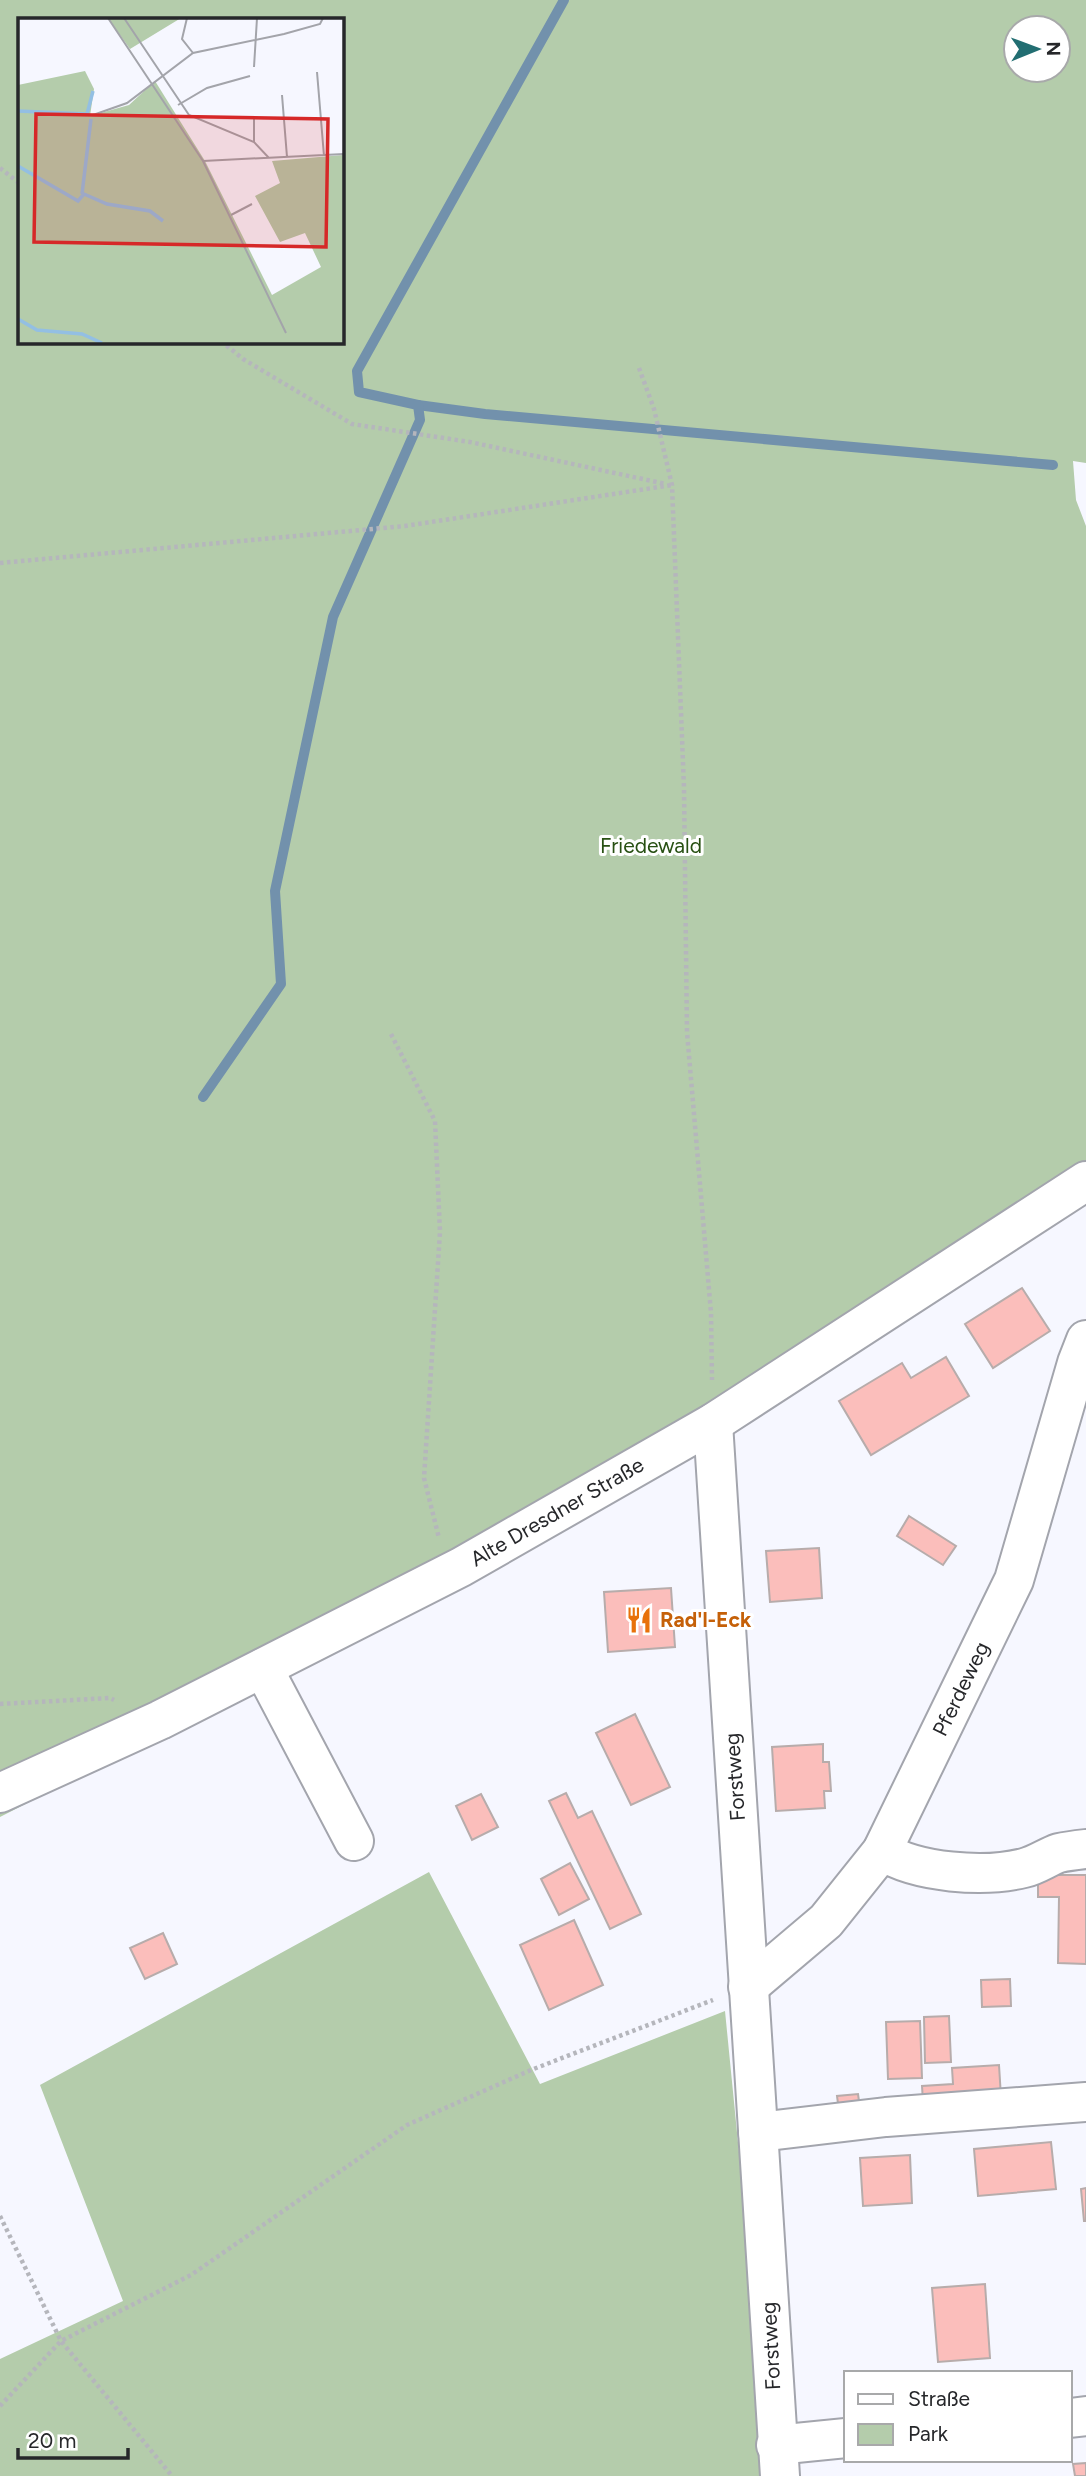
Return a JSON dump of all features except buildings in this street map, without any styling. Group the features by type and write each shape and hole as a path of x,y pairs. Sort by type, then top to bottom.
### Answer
{"street":[{"name":"Alte Dresdner Straße","path":"0,1793 160,1720 461,1566 713,1423 1086,1181"},
{"name":"Pferdeweg","path":"748,1987 826,1921 881,1852 1014,1580 1086,1340"},
{"name":"Forstweg","path":"713,1423 778,2460"},
{"path":"263,1668 354,1841"},
{"path":"881,1852 918,1866 989,1872 1027,1867 1057,1854 1086,1849"},
{"path":"758,2132 886,2117 1086,2102"},
{"path":"778,2460 844,2439"}],"path":[{"path":"0,168 18,182"},
{"path":"223,343 243,359 352,424 470,442 672,485"},
{"path":"639,368 654,409 672,485 684,788 687,1032 711,1313 713,1423"},
{"path":"0,563 405,527 672,485"},
{"path":"391,1034 435,1121 440,1233 424,1478 436,1535 461,1566"},
{"path":"0,1704 110,1698 160,1720"},
{"path":"0,2406 61,2342 191,2275 407,2125 531,2070 748,1987"},
{"path":"0,2216 61,2342 172,2476"}],"green space":[{"name":"Friedewald","path":"0,0 1086,0 1086,463 1073,461 1076,500 1086,526 1086,1199 167,1732 0,1817"},
{"path":"429,1872 540,2084 725,2011 771,2476 0,2476 0,2359 123,2301 40,2085"}],"waterway":[{"path":"203,1097 281,984 275,891 333,617 420,420 418,405 359,392 357,371 564,0"},
{"path":"418,405 485,414 1053,465"}],"place":[{"name":"Rad'l-Eck","path":"639,1620"}]}
